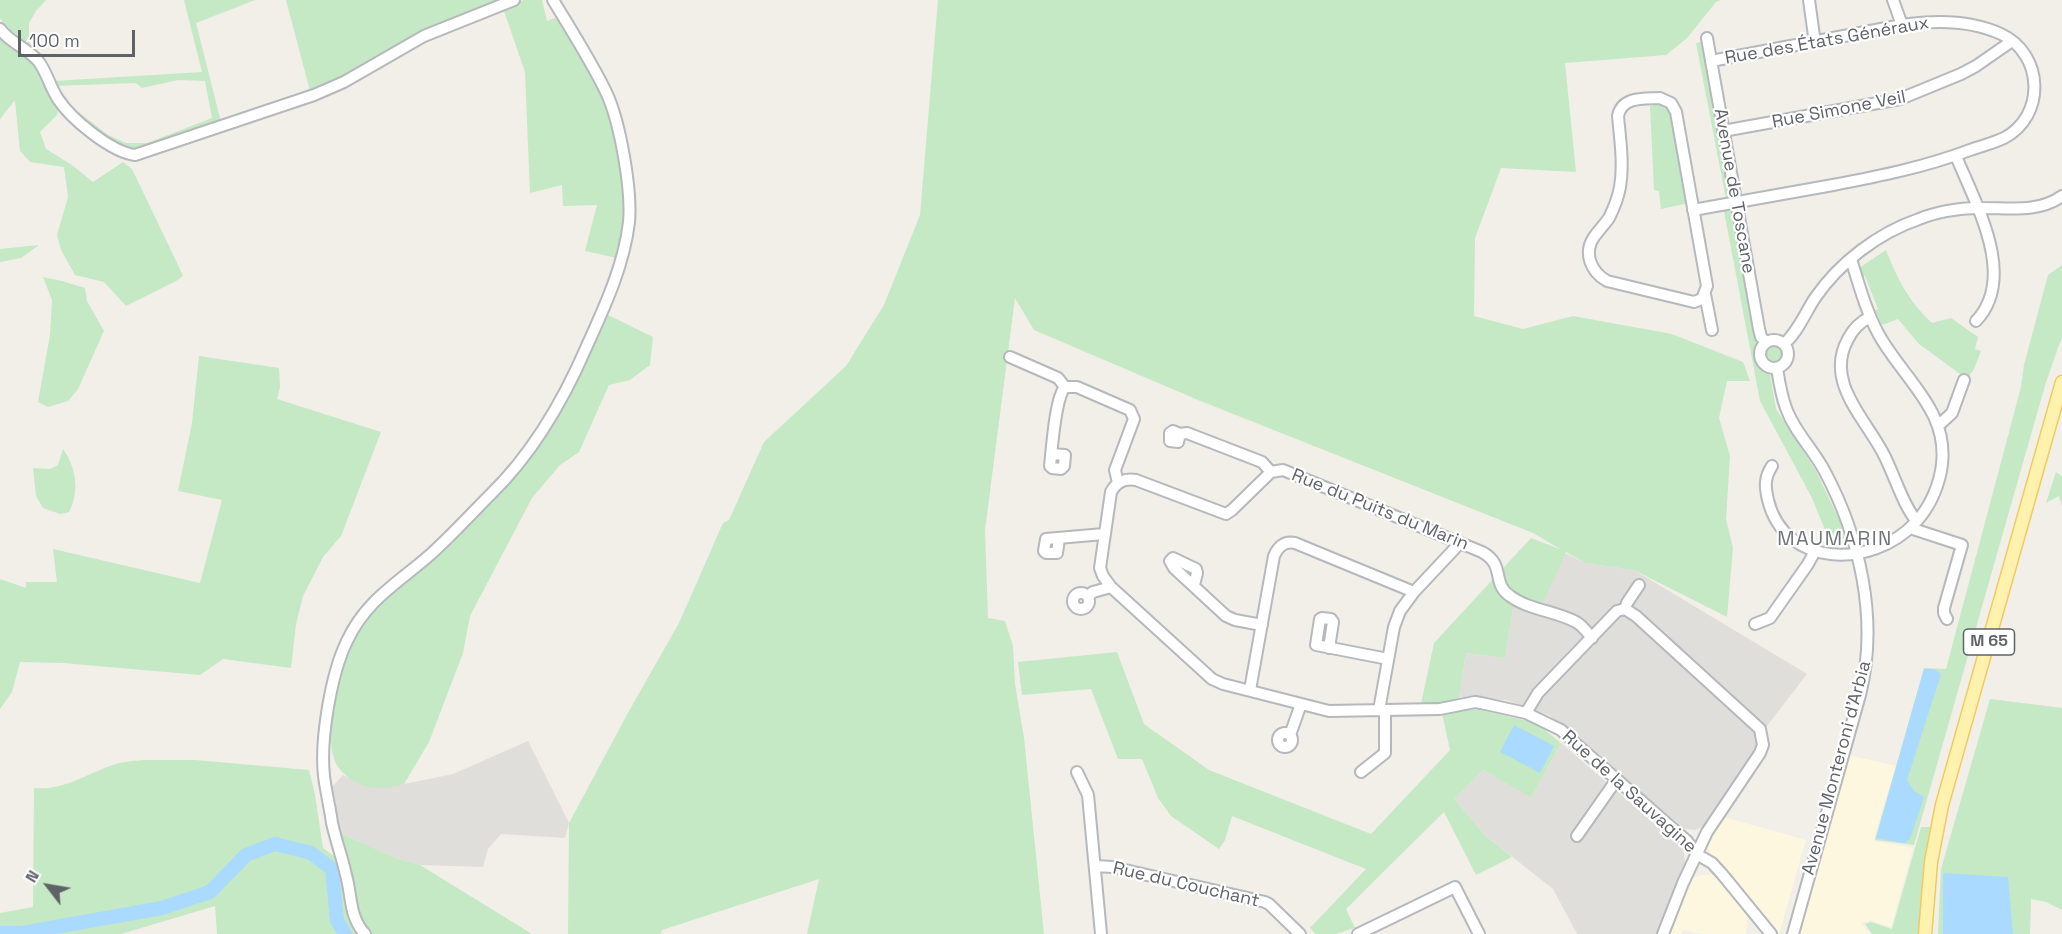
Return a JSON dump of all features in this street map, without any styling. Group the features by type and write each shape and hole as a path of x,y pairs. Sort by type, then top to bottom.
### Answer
{"main road":[{"name":"M 65","path":"1927,934 1931,862 1942,805 2062,382"}],"street":[{"path":"0,29 40,63 57,98 69,113 108,144 125,154 135,155 314,95 344,82 424,36 514,0"},
{"path":"365,934 352,912 347,878 334,830 324,768 326,725 332,687 346,642 363,612 381,593 432,554 497,489 531,447 564,396 606,303 617,273 628,226 629,184 615,118 607,94 553,0"},
{"path":"1809,0 1815,43"},
{"path":"1893,0 1902,25"},
{"name":"Rue des États Généraux","path":"1711,61 1902,25 1929,22 1955,23 1992,31 2012,41"},
{"name":"Avenue de Toscane","path":"1707,38 1759,329 1761,337 1766,342"},
{"path":"1693,210 1901,172 1956,156 2009,135 2030,111 2035,90 2028,59 2012,41"},
{"name":"Rue Simone Veil","path":"1723,131 1900,99 1961,74 2012,41"},
{"path":"1705,294 1699,301 1690,302 1612,282 1600,276 1591,264 1589,253 1591,244 1611,213 1621,183 1622,165 1618,116 1624,104 1633,99 1660,98 1669,101 1674,106 1707,286 1705,294 1712,330"},
{"path":"1956,156 1989,240 1993,267 1990,297 1986,310 1976,321"},
{"path":"1785,344 1824,286 1851,258 1872,243 1920,218 1977,208 2035,207 2062,196"},
{"path":"1772,466 1765,479 1773,516 1791,537 1815,551 1833,555 1857,554 1884,546 1914,525 1928,506 1939,481 1943,457 1939,425 1926,400 1892,356 1870,317 1851,258"},
{"path":"1870,317 1859,323 1846,343 1840,367 1842,384 1892,470 1914,525 1962,545 1944,608 1947,618"},
{"path":"1778,340 1785,344 1788,358 1782,366 1777,368 1767,366 1761,358 1761,351 1766,342 1778,340"},
{"path":"1010,357 1058,378 1065,387"},
{"name":"Avenue Monteroni d'Arbia","path":"1777,368 1786,409 1845,512 1864,587 1866,616 1867,670 1792,934"},
{"path":"1939,425 1952,413 1964,380"},
{"path":"1051,454 1059,396 1065,387"},
{"path":"1065,387 1077,387 1126,407 1132,414 1133,424 1115,470 1118,483 1111,492 1100,564 1100,572 1111,587 1093,592 1088,597"},
{"path":"1180,434 1187,433 1262,462 1271,472"},
{"name":"Rue du Puits du Marin","path":"1118,483 1125,480 1136,480 1226,514 1271,472 1283,470 1491,558 1497,566 1500,584 1509,595 1575,622 1592,638"},
{"path":"1059,539 1104,534"},
{"path":"1250,690 1274,556 1282,545 1289,542 1414,592"},
{"path":"1361,772 1385,753 1382,710 1388,658 1396,619 1414,592 1460,543"},
{"path":"1755,624 1770,618 1815,551"},
{"path":"1194,585 1230,618 1262,625"},
{"path":"1625,609 1639,585"},
{"name":"Rue de la Sauvagine","path":"1111,587 1208,676 1218,682 1329,711 1440,709 1475,702 1526,713 1561,730 1687,841 1698,855 1712,863 1771,934"},
{"path":"1526,713 1538,693 1617,611 1625,609 1636,616 1755,724 1762,737 1763,746 1760,753 1707,832 1683,883 1663,934"},
{"path":"1329,648 1388,658"},
{"path":"1290,735 1301,704"},
{"path":"1077,772 1088,795 1101,934"},
{"path":"1576,836 1617,779"},
{"name":"Rue du Couchant","path":"1096,866 1112,867 1264,902 1269,904 1300,934"},
{"path":"1358,934 1455,887 1479,934"}],"shaded area":[{"path":"1565,553 1585,563 1634,570 1807,674 1767,726 1755,749 1706,824 1696,830 1685,829 1549,715 1506,700 1459,697 1466,653 1505,658 1513,608"},
{"path":"528,741 569,823 565,838 501,834 488,849 483,867 420,865 396,858 340,833 331,788 343,775 377,788 404,784 453,774"},
{"path":"1561,743 1683,848 1686,867 1656,934 1577,934 1553,889 1486,836 1454,799 1483,770 1531,798"},
{"path":"1848,755 1896,766 1873,841 1913,848 1891,927 1870,920 1861,923 1870,934 1798,934"},
{"path":"1727,818 1806,840 1779,934 1713,857 1708,847 1718,824"},
{"path":"1701,875 1717,877 1747,915 1746,934 1703,934 1683,930 1681,934 1670,934 1691,879"}],"green space":[{"path":"0,0 46,0 29,23 29,42 58,110 57,115 40,132 46,149 72,165 93,182 123,162 132,169 183,276 176,281 126,306 104,282 75,275 61,250 57,235 68,197 64,167 30,162 20,151 15,100 0,119 0,25 3,23 0,18"},
{"path":"184,0 255,0 196,23 221,122 129,152 90,127 58,94 63,94 72,107 108,135 126,143 147,143 212,118 205,81 178,80 142,88 136,83 55,86 54,81 202,72"},
{"path":"286,0 505,0 350,75 310,91"},
{"path":"524,0 542,0 547,21 555,18 562,20 604,99 619,151 627,197 625,225 617,258 585,251 597,205 563,206 562,185 530,193 525,72 503,8"},
{"path":"938,0 1721,0 1716,2 1687,38 1666,55 1565,63 1576,172 1501,168 1475,238 1474,316 1523,329 1573,316 1672,334 1743,362 1750,381 1727,381 1719,418 1730,456 1726,519 1733,548 1727,617 1634,570 1585,563 1566,552 1543,602 1513,608 1505,658 1466,653 1459,697 1465,709 1480,710 1536,723 1561,743 1531,798 1483,770 1454,799 1486,836 1512,857 1476,875 1444,812 1346,909 1355,928 1335,934 1316,934 1310,928 1366,869 1232,816 1225,840 1219,849 1171,816 1158,798 1142,759 1118,759 1091,689 1022,695 1018,662 1117,652 1144,724 1209,770 1371,834 1450,750 1442,713 1421,704 1434,643 1531,538 1562,550 1533,533 1198,400 1034,330 1015,298 985,530 988,618 1005,621 1013,646 1015,684 1024,738 1044,934 807,934 819,879 662,930 661,934 568,934 569,823 679,623 723,523 729,520 764,442 846,366 884,305 920,215"},
{"path":"1701,42 1731,195 1726,199 1696,43"},
{"path":"1661,104 1672,107 1688,203 1661,209 1659,191 1654,190 1650,106"},
{"path":"1731,210 1758,362 1770,375 1776,409 1816,471 1851,545 1832,547 1812,498 1760,401 1724,211"},
{"path":"39,245 21,258 0,262 0,249"},
{"path":"1886,250 1904,289 1932,323 1951,318 1978,337 1975,349 1981,351 1967,379 1919,344 1898,319 1882,325 1865,276 1862,277 1859,268"},
{"path":"2062,265 2062,337 2046,382 1914,845 1875,840 1924,668 1946,669 2021,387 2024,365 2048,275"},
{"path":"43,277 85,288 87,301 104,331 78,389 68,401 48,407 38,402 50,335 52,300"},
{"path":"608,315 653,337 650,365 630,380 609,385 579,452 560,465 532,498 470,616 463,653 429,742 404,784 380,788 356,782 344,774 335,762 331,740 335,700 355,639 374,610 416,575 468,526 501,492 531,455 563,407"},
{"path":"1774,343 1781,346 1784,353 1781,360 1774,363 1767,360 1764,353 1767,346"},
{"path":"199,356 279,368 280,387 277,399 381,432 341,536 323,557 303,596 296,624 291,668 223,659 200,675 63,663 20,662 12,692 0,709 0,579 26,588 26,582 57,582 53,549 200,583 222,500 178,491 192,423"},
{"path":"63,449 74,472 75,496 69,512 60,514 43,508 36,496 33,468 50,469 58,465"},
{"path":"2056,472 2062,476 2062,506 2059,496 2046,503"},
{"path":"1990,699 2062,708 2062,910 2046,902 2031,899 2030,934 1938,934 1941,869"},
{"path":"143,760 195,760 309,770 323,848 334,856 345,855 340,833 396,858 420,865 532,934 217,934 215,906 121,934 0,934 0,913 33,907 34,788 64,785 114,765"},
{"path":"1921,827 1930,827 1923,872 1919,934 1872,934 1865,924 1871,922 1892,929"}],"water":[{"path":"1924,669 1934,669 1941,674 1907,780 1914,791 1924,797 1910,839 1904,843 1876,838"},
{"path":"1514,725 1554,746 1540,773 1500,752"},
{"path":"1943,873 2008,877 2013,934 1943,934"}],"waterway":[{"path":"0,933 22,933 162,908 210,892 246,855 275,844 311,853 332,869 337,920 345,934"}],"district":[{"name":"MAUMARIN","path":"1835,540"}]}
